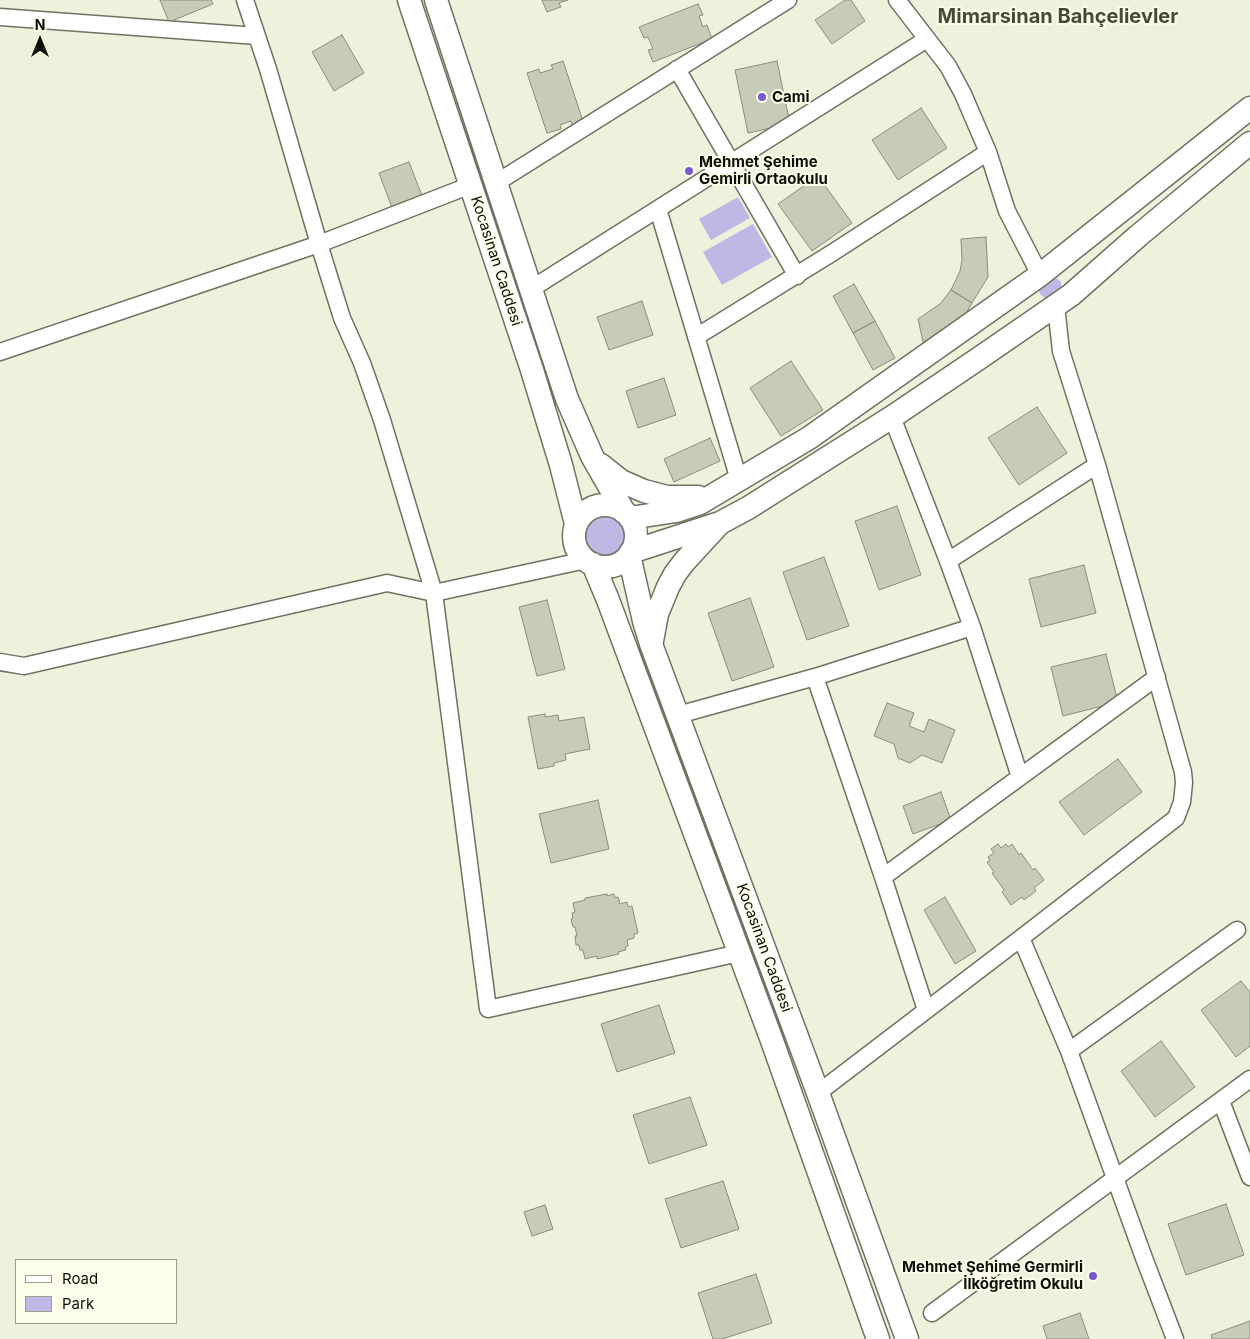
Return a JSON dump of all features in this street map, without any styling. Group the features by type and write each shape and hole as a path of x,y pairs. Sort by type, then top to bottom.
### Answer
{"main road":[{"name":"Kocasinan Caddesi","path":"409,0 544,407 576,524"},
{"name":"Kocasinan Caddesi","path":"436,0 567,398 592,456 627,515"},
{"path":"627,515 676,511 700,503 809,438 1040,275 1250,108"},
{"path":"630,554 720,523 748,508 892,417 1063,300 1250,143"},
{"path":"1040,275 1034,285 1036,296 1044,304 1050,306 1063,300"},
{"path":"592,456 616,477 632,487 644,491 667,497 683,498 716,494"},
{"path":"601,506 617,508 627,515 634,525 636,532 630,554 623,561 616,565 600,567 580,555 574,540 576,524 580,517 593,508 601,506"},
{"path":"651,644 657,614 668,587 684,562 720,523"},
{"name":"Kocasinan Caddesi","path":"630,554 644,621 651,644 907,1339"},
{"name":"Kocasinan Caddesi","path":"589,562 611,610 771,1038 878,1339"}],"street":[{"path":"244,0 284,119 342,318 362,363 382,420 434,593 488,1009 739,953"},
{"path":"496,183 788,0"},
{"path":"897,0 948,66 966,101 988,152 1007,211 1040,275"},
{"path":"0,17 257,36"},
{"path":"531,289 927,39"},
{"path":"677,69 797,276"},
{"path":"696,337 797,276 988,152"},
{"path":"0,352 319,244 471,185"},
{"path":"658,209 739,480"},
{"path":"818,1094 1176,818 1180,810 1184,794 1183,772 1097,465 1061,352 1063,300"},
{"path":"892,417 972,627 1020,777"},
{"path":"948,561 1097,465"},
{"path":"0,662 24,666 388,583 434,593 589,562"},
{"path":"678,715 814,677 972,627"},
{"path":"814,677 883,877 926,1010"},
{"path":"883,877 1157,677"},
{"path":"1068,1051 1237,930"},
{"path":"1021,938 1068,1051 1175,1339"},
{"path":"932,1313 1250,1079"},
{"path":"1220,1101 1250,1177"}],"green space":[{"path":"738,197 750,218 711,240 699,219"},
{"path":"753,224 772,257 722,285 703,252"},
{"path":"1055,277 1061,282 1062,290 1046,299 1040,294 1038,286"},
{"path":"605,513 618,517 624,523 628,536 624,549 618,555 605,559 592,555 586,549 582,536 586,523 592,517"}],"building":[{"path":"160,0 211,0 213,4 169,22"},
{"path":"542,0 568,0 559,3 561,7 547,12"},
{"path":"845,0 851,0 865,21 832,44 815,20"},
{"path":"698,4 703,15 699,16 703,27 707,25 712,39 653,62 648,50 653,49 648,37 644,38 639,27"},
{"path":"342,35 364,73 334,91 312,52"},
{"path":"563,61 583,121 572,125 571,121 560,125 561,129 547,133 527,73 539,69 540,73 553,69 551,65"},
{"name":"Cami","path":"777,61 790,124 748,133 735,70"},
{"path":"921,108 947,148 898,180 872,140"},
{"path":"409,162 424,201 394,213 379,173"},
{"path":"818,176 852,223 812,251 778,204"},
{"path":"986,237 988,277 972,303 951,290 960,271 962,260 961,239"},
{"path":"854,284 875,321 853,333 833,296"},
{"path":"951,290 972,303 955,332 924,346 918,319 940,304"},
{"path":"642,301 653,335 609,350 597,317"},
{"path":"875,321 895,358 873,370 853,333"},
{"path":"791,361 823,410 781,436 750,388"},
{"path":"664,378 676,415 638,428 626,391"},
{"path":"1037,407 1067,453 1019,485 988,438"},
{"path":"710,438 720,461 674,482 664,459"},
{"path":"897,506 921,575 879,590 855,521"},
{"path":"824,557 849,626 807,640 783,572"},
{"path":"1084,565 1096,613 1041,627 1029,579"},
{"path":"750,598 774,667 732,681 708,613"},
{"path":"547,600 565,669 537,676 519,607"},
{"path":"1106,654 1118,702 1063,716 1051,667"},
{"path":"887,703 914,713 909,726 924,732 929,719 955,730 942,763 922,755 910,763 898,758 894,744 874,736"},
{"path":"545,714 545,717 558,715 559,721 584,717 590,749 565,754 566,760 554,763 554,766 538,769 528,717"},
{"path":"1118,759 1142,792 1084,835 1059,802"},
{"path":"941,792 951,820 913,834 903,806"},
{"path":"598,800 609,849 551,863 539,814"},
{"path":"998,844 1001,848 1006,844 1008,847 1012,844 1019,855 1021,853 1033,870 1035,868 1044,880 1034,888 1036,891 1024,900 1022,897 1011,905 1002,892 1004,890 987,862 990,860 988,857 994,853 991,849"},
{"path":"607,894 607,896 614,894 615,898 618,897 620,904 627,902 628,907 632,906 638,933 634,934 634,938 627,940 628,946 625,947 626,950 618,952 619,954 597,959 597,956 585,959 583,950 580,950 579,945 576,945 575,936 577,936 571,919 573,918 572,913 575,912 573,903 585,900 585,898"},
{"path":"945,897 976,951 955,964 924,910"},
{"path":"1241,981 1250,992 1250,1046 1236,1057 1201,1010"},
{"path":"659,1005 675,1053 617,1072 601,1024"},
{"path":"1161,1041 1195,1087 1155,1117 1121,1071"},
{"path":"690,1097 707,1145 649,1164 633,1115"},
{"path":"723,1181 739,1229 681,1248 665,1199"},
{"path":"1226,1204 1244,1255 1186,1275 1168,1224"},
{"path":"545,1205 553,1229 532,1236 524,1212"},
{"path":"756,1274 772,1323 722,1339 713,1339 698,1293"},
{"path":"1080,1313 1089,1339 1047,1339 1043,1326"},
{"path":"1250,1321 1250,1339 1212,1339 1211,1335"}],"place":[{"name":"Cami","path":"762,97"},
{"name":"Mehmet Şehime Gemirli Ortaokulu","path":"689,171"},
{"name":"Mehmet Şehime Germirli İlköğretim Okulu","path":"1093,1276"}],"district":[{"name":"Mimarsinan Bahçelievler","path":"1058,17"}]}
